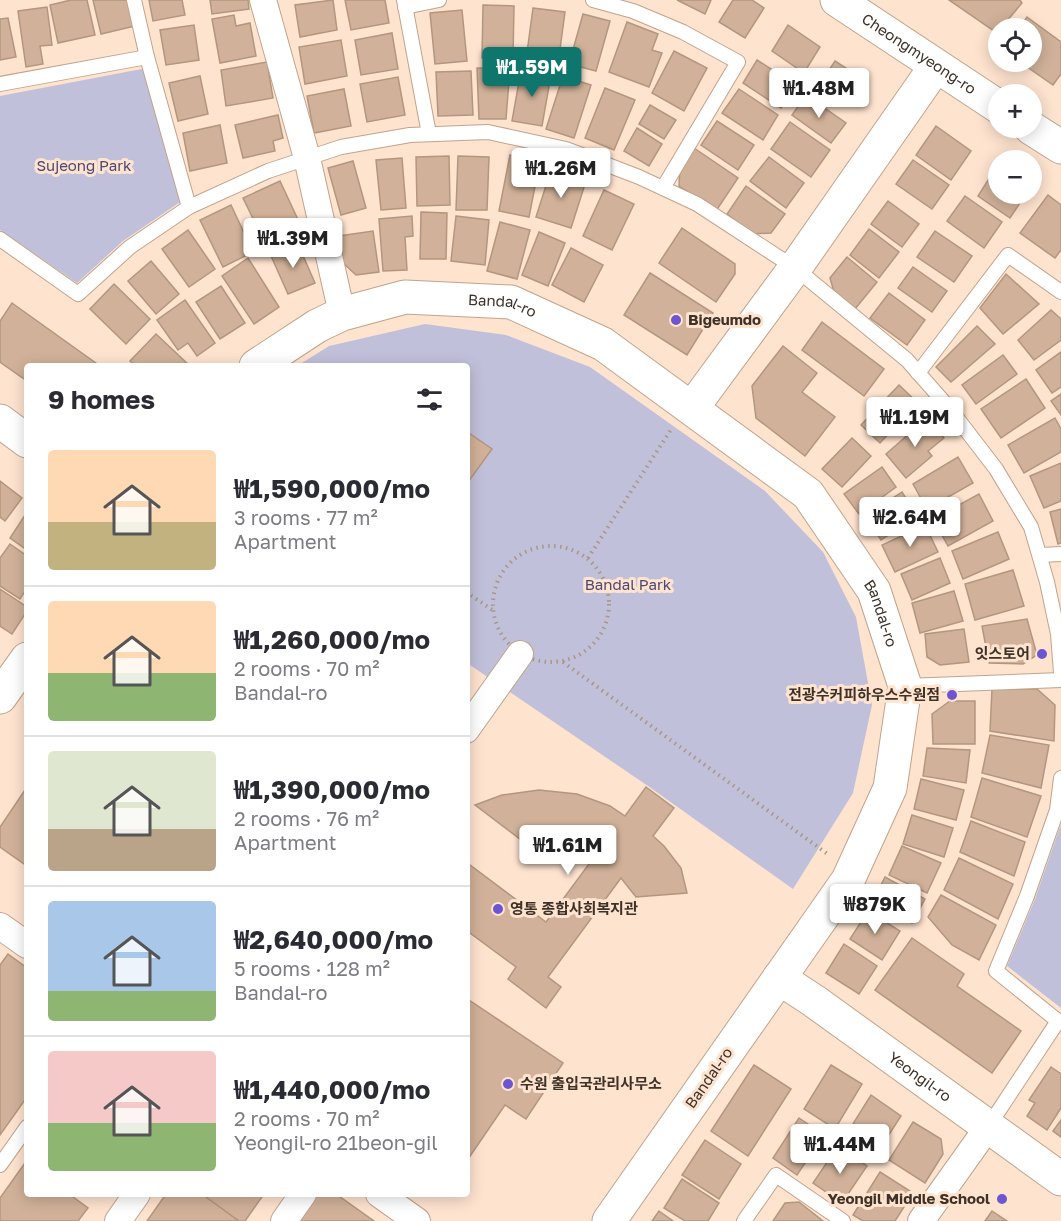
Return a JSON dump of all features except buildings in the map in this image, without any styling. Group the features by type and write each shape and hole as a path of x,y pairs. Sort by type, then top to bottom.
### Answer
{"street":[{"path":"262,0 307,158 342,314"},
{"name":"Cheongmyeong-ro","path":"837,0 988,100"},
{"path":"684,415 795,268 936,66"},
{"path":"1042,135 1061,147"},
{"name":"Bandal-ro","path":"261,363 317,326 342,314 405,297 511,302 603,344 684,415 808,494 874,591 905,686 890,788 848,880 609,1221"},
{"path":"0,421 24,439"},
{"path":"470,724 520,654"},
{"path":"0,697 24,662"},
{"path":"0,926 24,943"},
{"name":"Yeongil-ro","path":"779,978 1061,1179"},
{"path":"921,1221 988,1127"},
{"path":"118,1221 135,1197"},
{"path":"284,1221 301,1197"},
{"path":"383,1197 417,1221"}],"lane":[{"path":"134,0 147,57 189,207"},
{"path":"429,134 404,3 439,0"},
{"path":"592,0 633,11 683,33 738,62 663,188"},
{"path":"0,84 147,57"},
{"path":"3,247 78,294 130,247 189,207 268,171 307,158 341,147 410,135 488,132 566,149 663,188 697,204 795,268 898,353 950,409 996,469 1031,527 1040,555 1058,634 1061,673"},
{"path":"918,373 1008,255 1061,292"},
{"path":"1040,555 1061,554"},
{"path":"905,686 1061,681"},
{"path":"988,1127 1060,1021 996,972 1059,810 1061,778"},
{"path":"0,1166 24,1131"},
{"path":"744,1221 776,1175 843,1221"}],"path":[{"path":"588,558 684,415"},
{"path":"549,545 571,548 588,558 605,580 610,596 609,616 602,634 591,648 573,659 562,662 535,661 520,654 499,631 494,611 493,596 500,576 512,560 527,550 549,545"},
{"path":"470,595 494,611"},
{"path":"562,662 829,855"}],"green space":[{"name":"Sujeong Park","path":"152,67 183,200 123,241 77,283 0,230 0,96"},
{"name":"Bandal Park","path":"425,324 506,335 590,367 765,491 823,552 856,617 872,705 853,793 793,889 648,786 470,665 470,363 302,363 329,346"},
{"path":"1061,824 1061,1008 1007,966 1035,899"}],"place":[{"name":"Bigeumdo","path":"676,320"},
{"name":"잇스토어","path":"1042,654"},
{"name":"전광수커피하우스수원점","path":"952,695"},
{"name":"영통 종합사회복지관","path":"498,909"},
{"name":"수원 출입국관리사무소","path":"508,1084"},
{"name":"Yeongil Middle School","path":"1002,1199"}]}
